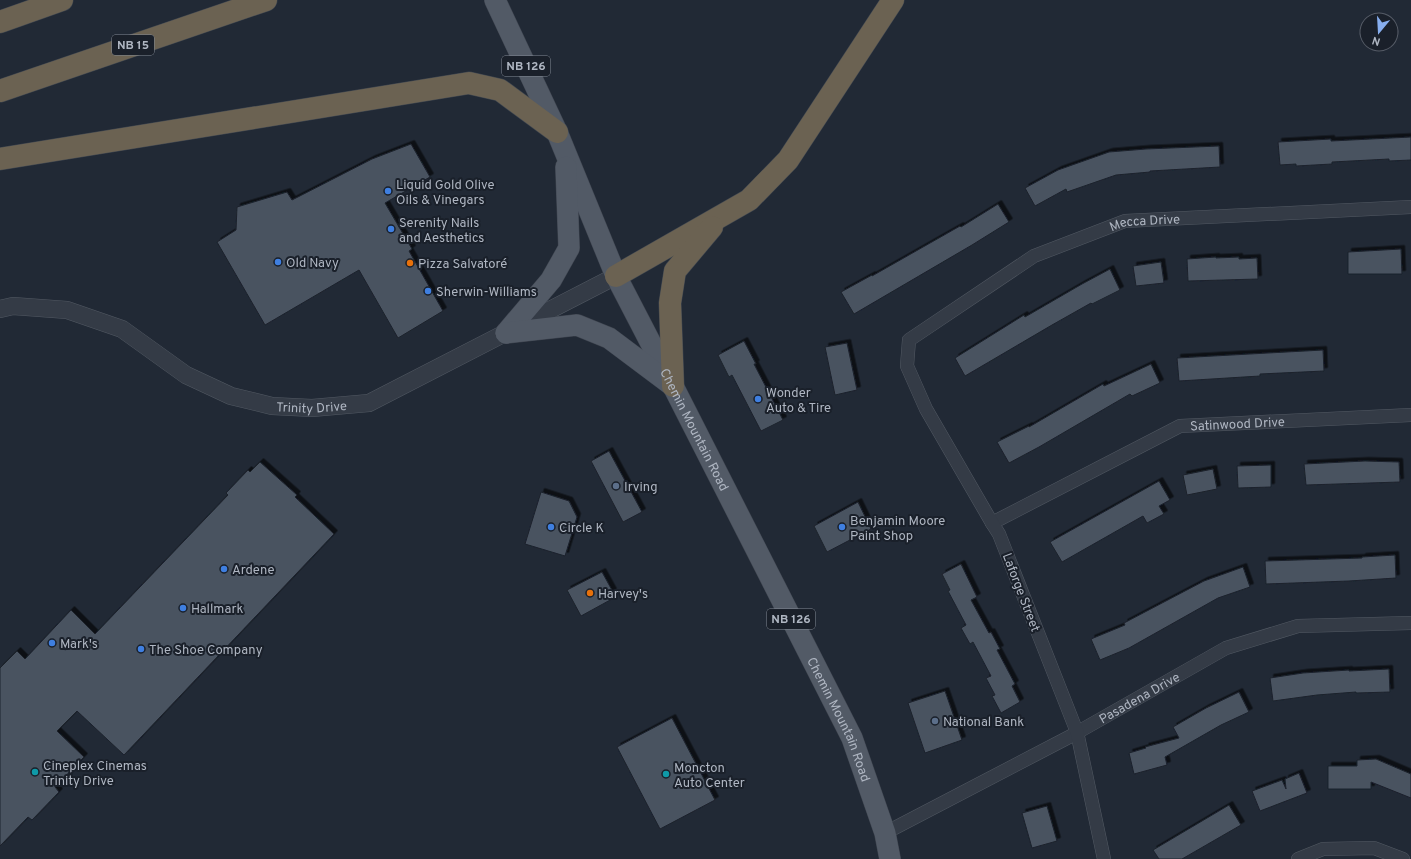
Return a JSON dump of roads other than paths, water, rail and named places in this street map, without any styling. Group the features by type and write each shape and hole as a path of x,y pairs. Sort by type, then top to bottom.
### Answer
{"highway":[{"path":"0,22 62,0"},
{"name":"NB 15","path":"0,91 266,0"},
{"path":"616,276 749,200 788,160 893,0"},
{"path":"0,159 469,83 500,90 557,132"},
{"path":"674,386 670,303 675,270 721,216"}],"main road":[{"name":"Chemin Mountain Road","path":"495,0 557,132 616,276 674,386 852,738 885,833 890,859"},
{"path":"506,333 551,280 569,248 566,154"},
{"path":"506,333 578,324 609,338 674,386"}],"street":[{"name":"Mecca Drive","path":"909,340 1034,256 1125,221 1411,207"},
{"name":"Trinity Drive","path":"0,309 13,306 67,310 122,329 186,375 231,396 272,406 312,408 369,403 616,276"},
{"name":"Laforge Street","path":"909,340 907,366 923,402 999,534 1077,732 1104,859"},
{"name":"Satinwood Drive","path":"992,523 1180,426 1411,415"},
{"name":"Pasadena Drive","path":"885,833 1077,732 1226,648 1298,626 1411,623"},
{"path":"1298,859 1323,849 1374,848 1403,859"}],"place":[{"name":"Liquid Gold Olive Oils & Vinegars","path":"388,191"},
{"name":"Serenity Nails and Aesthetics","path":"391,229"},
{"name":"Old Navy","path":"278,262"},
{"name":"Pizza Salvatoré","path":"410,263"},
{"name":"Sherwin-Williams","path":"428,291"},
{"name":"Wonder Auto & Tire","path":"758,399"},
{"name":"Irving","path":"616,486"},
{"name":"Circle K","path":"551,527"},
{"name":"Benjamin Moore Paint Shop","path":"842,527"},
{"name":"Ardene","path":"224,569"},
{"name":"Harvey's","path":"590,593"},
{"name":"Hallmark","path":"183,608"},
{"name":"Mark's","path":"52,643"},
{"name":"The Shoe Company","path":"141,649"},
{"name":"National Bank","path":"935,721"},
{"name":"Cineplex Cinemas Trinity Drive","path":"35,772"},
{"name":"Moncton Auto Center","path":"666,774"}]}
